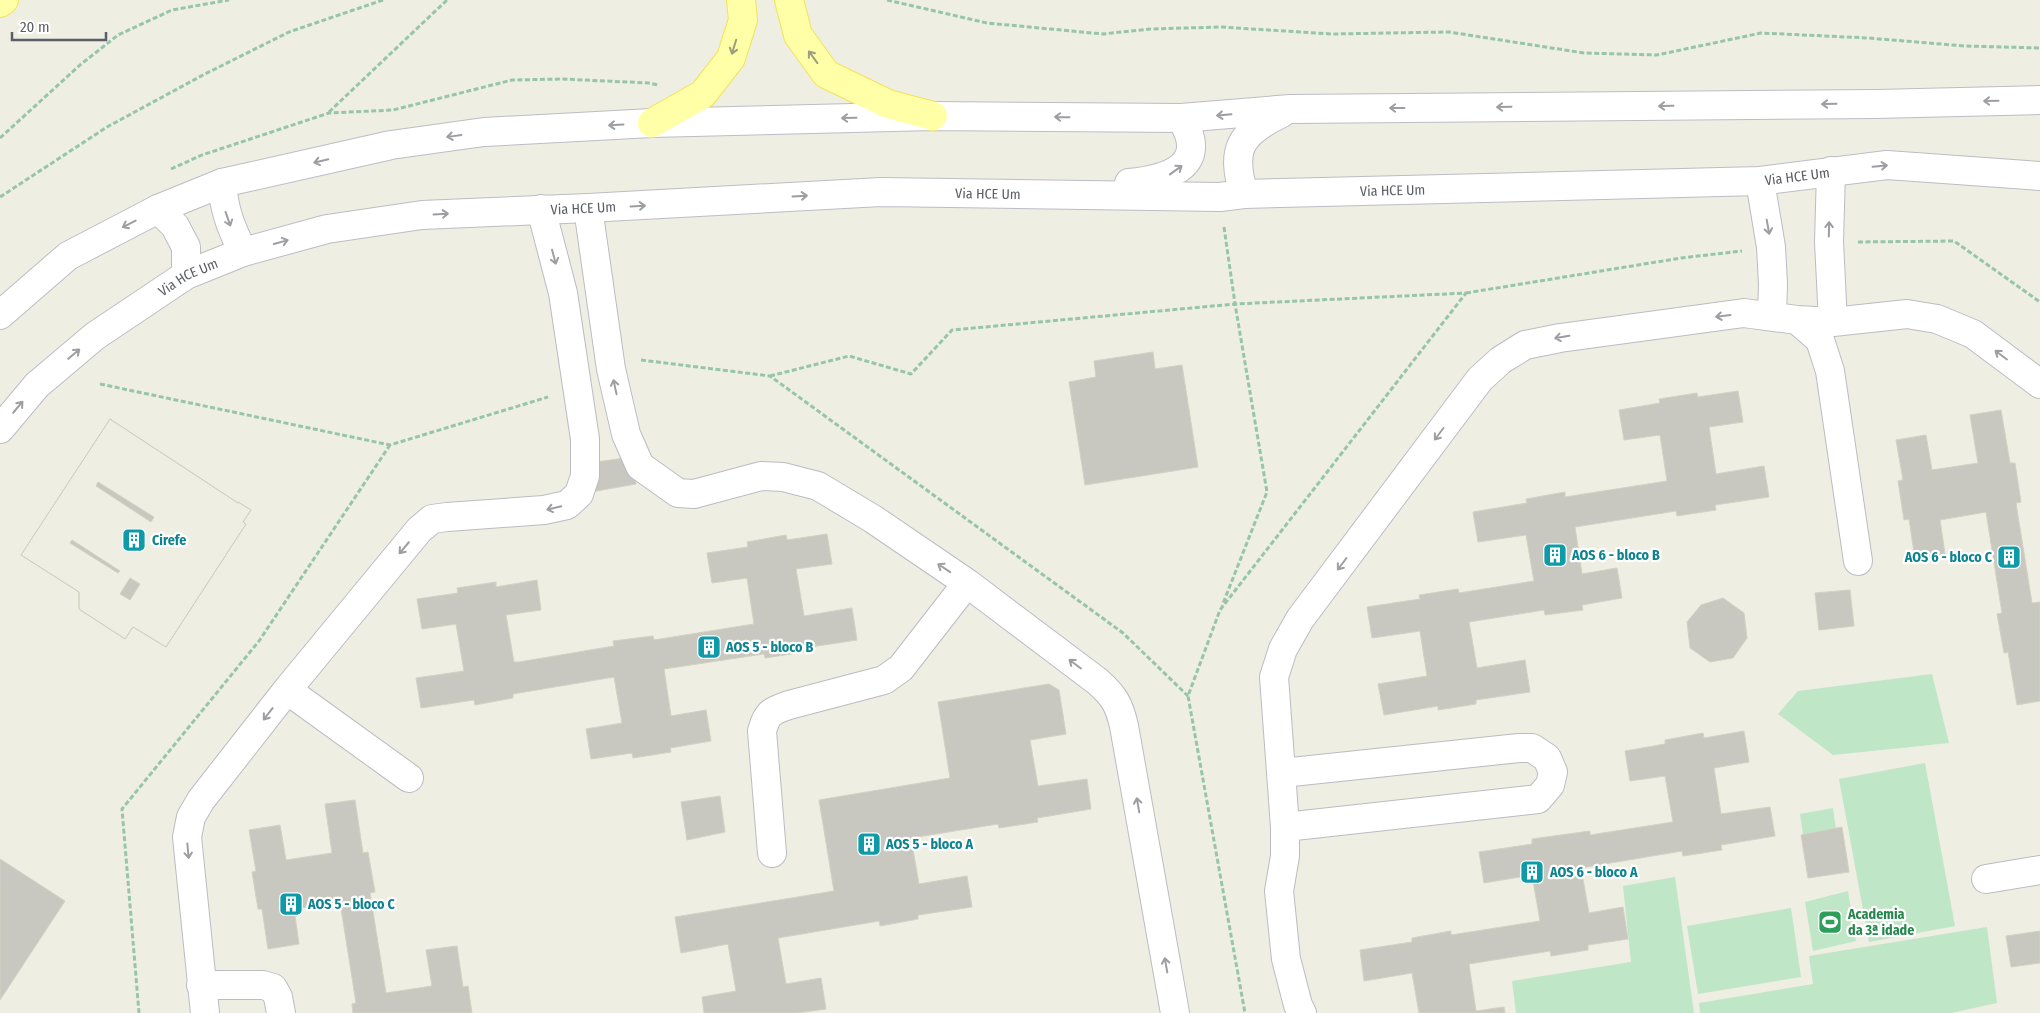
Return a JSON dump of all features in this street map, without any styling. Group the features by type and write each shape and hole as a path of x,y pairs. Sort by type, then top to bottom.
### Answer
{"main road":[{"path":"0,3 4,0"},
{"path":"652,123 703,94 731,58 743,20 741,0"},
{"path":"789,0 798,35 826,74 888,104 932,116"}],"street":[{"path":"0,316 68,256 158,209 222,184 410,142 484,132 652,123 932,116 1181,118 1290,109 1866,104 2040,100"},
{"path":"1232,195 1237,172 1238,153 1244,140 1262,123 1290,109"},
{"path":"1008,192 1153,181 1172,174 1186,162 1191,147 1188,130 1181,118"},
{"name":"Via HCE Um","path":"0,429 37,385 95,336 186,276 243,252 327,230 422,215 881,192 1232,195 1760,181 1887,165 2040,176"},
{"path":"2008,175 2040,167"},
{"path":"1831,171 1829,242 1833,322"},
{"path":"1760,181 1771,247 1773,284 1784,318 1820,340 1830,371 1858,561"},
{"path":"222,184 224,206 232,230 243,252"},
{"path":"588,208 611,368 626,434 640,466 678,493 694,494 761,476 783,476 818,486 873,519 967,583 1097,681 1113,696 1120,708 1175,1013"},
{"path":"158,209 175,226 186,247 186,276"},
{"path":"205,1013 187,837 191,817 202,800 287,690 419,530 432,520 544,510 567,505 578,494 585,476 585,439 563,293 541,210"},
{"path":"1302,1013 1298,1005 1286,959 1279,891 1286,856 1282,773 1274,677 1282,649 1300,619 1480,379 1501,360 1525,345 1560,338 1744,313 1833,322 1907,314 1937,319 1974,334 2040,384"},
{"path":"585,439 626,434"},
{"path":"772,853 762,731 766,716 776,709 789,705 884,680 901,668 967,583"},
{"path":"287,690 409,778"},
{"path":"1282,773 1518,748 1532,748 1547,758 1552,772 1550,786 1538,799 1285,826"},
{"path":"1986,879 2040,870"},
{"path":"201,985 263,985 273,988 278,997 282,1013"}],"path":[{"path":"0,138 80,66 118,36 172,10 229,0"},
{"path":"0,197 107,127 202,75 289,32 383,0"},
{"path":"329,113 447,0"},
{"path":"888,0 987,23 1103,34 1150,29 1221,27 1332,34 1449,32 1584,53 1657,55 1761,33 1868,38 1965,46 2040,48"},
{"path":"1232,195 1234,304 1267,492 1188,696 1245,1013"},
{"path":"638,359 770,376 849,356 911,374 952,330 1234,304 1466,292 1220,610"},
{"path":"770,376 1123,633 1188,696"},
{"path":"100,384 390,445 554,396"},
{"path":"139,1013 122,809 259,641 390,445"}],"green space":[{"path":"1932,674 1949,743 1833,755 1778,714 1798,691"},
{"path":"1925,763 1955,926 1869,942 1839,779"},
{"path":"1833,808 1840,859 1807,863 1800,814"},
{"path":"1675,877 1694,1013 1516,1013 1512,981 1631,962 1623,886"},
{"name":"Academia da 3ª idade","path":"1848,891 1856,941 1813,951 1805,902"},
{"path":"1791,908 1801,977 1698,994 1687,926"},
{"path":"1987,927 1997,1003 1951,1013 1700,1013 1699,1003 1813,984 1809,956"}],"building":[{"path":"1153,352 1155,369 1182,365 1198,467 1085,485 1069,382 1096,377 1094,361"},
{"name":"AOS 6 - bloco B","path":"1738,391 1743,422 1709,427 1716,474 1764,466 1769,497 1715,505 1716,510 1677,516 1676,511 1575,527 1582,574 1617,568 1622,598 1582,605 1583,610 1545,615 1544,610 1469,622 1477,668 1525,660 1530,692 1476,700 1476,704 1438,710 1438,706 1384,715 1378,684 1427,676 1420,631 1372,638 1367,607 1420,599 1419,595 1458,589 1459,593 1534,581 1526,535 1478,542 1473,512 1527,503 1526,499 1565,492 1565,497 1667,481 1660,435 1624,440 1619,410 1660,403 1659,399 1697,393 1698,397"},
{"name":"AOS 6 - bloco C","path":"2001,410 2010,463 2015,463 2021,502 2016,503 2032,603 2040,602 2040,701 2017,705 2008,652 2004,653 1997,614 2002,613 1986,512 1940,520 1945,554 1915,559 1909,519 1904,520 1898,481 1903,480 1896,440 1926,435 1932,470 1978,463 1970,415"},
{"name":"Cirefe","path":"110,419 251,510 243,522 246,524 166,647 133,627 125,639 79,609 79,592 21,555","holes":["98,482 154,517 151,522 96,486","72,540 120,571 118,573 70,543","130,578 140,584 130,600 120,594"]},
{"name":"Cirefe","path":"110,419 251,510 243,522 246,524 166,647 133,627 125,639 79,609 79,592 21,555"},
{"path":"632,457 636,484 580,494 575,465"},
{"name":"AOS 5 - bloco B","path":"827,534 832,564 796,569 804,616 852,608 857,640 804,648 805,652 765,658 764,654 664,669 671,716 706,710 711,741 670,748 671,752 633,758 632,753 591,759 586,729 622,723 614,677 513,694 513,698 475,705 474,700 421,708 416,678 464,671 456,624 422,629 417,599 458,593 457,588 496,582 496,587 537,580 541,610 506,615 514,662 519,662 614,646 613,641 653,636 654,640 754,624 747,578 712,583 707,553 748,547 747,542 786,535 787,540"},
{"path":"1850,590 1854,626 1819,630 1815,593"},
{"path":"1723,598 1744,613 1747,638 1733,658 1710,662 1690,648 1687,622 1701,605"},
{"name":"AOS 5 - bloco A","path":"1049,684 1059,690 1066,734 1030,740 1038,786 1087,779 1091,809 1037,818 1038,822 999,828 998,824 911,838 919,884 967,876 972,907 918,915 918,919 880,926 879,921 778,938 786,984 821,978 826,1009 797,1013 704,1013 702,997 736,991 728,944 681,953 675,917 834,891 819,800 950,778 938,702"},
{"name":"AOS 6 - bloco A","path":"1744,731 1749,762 1714,768 1721,814 1770,807 1775,836 1721,845 1722,850 1683,856 1682,851 1581,868 1589,913 1623,907 1628,939 1588,945 1588,950 1551,956 1550,951 1469,964 1476,1011 1504,1007 1505,1013 1419,1013 1412,973 1364,981 1360,950 1412,942 1412,938 1451,931 1451,935 1540,921 1532,875 1484,883 1479,852 1532,844 1532,839 1590,831 1590,835 1673,822 1665,776 1630,781 1625,751 1665,744 1665,740 1703,733 1704,738"},
{"path":"720,796 725,832 687,840 681,802"},
{"name":"AOS 5 - bloco C","path":"355,800 363,853 368,852 375,892 370,893 386,993 432,986 426,950 457,946 463,987 468,986 472,1013 353,1013 352,1004 356,1003 340,902 294,909 299,944 268,949 262,909 258,909 252,872 256,871 249,830 280,825 286,860 332,853 325,804"},
{"path":"1842,827 1849,872 1808,878 1801,835"},
{"path":"0,859 65,901 0,1000"},
{"path":"2040,931 2040,963 2011,967 2006,936"}],"place":[{"name":"Cirefe","path":"134,540"},
{"name":"AOS 6 - bloco B","path":"1555,555"},
{"name":"AOS 6 - bloco C","path":"2009,557"},
{"name":"AOS 5 - bloco B","path":"709,647"},
{"name":"AOS 5 - bloco A","path":"869,844"},
{"name":"AOS 6 - bloco A","path":"1532,872"},
{"name":"AOS 5 - bloco C","path":"291,904"},
{"name":"Academia da 3ª idade","path":"1830,922"}]}
